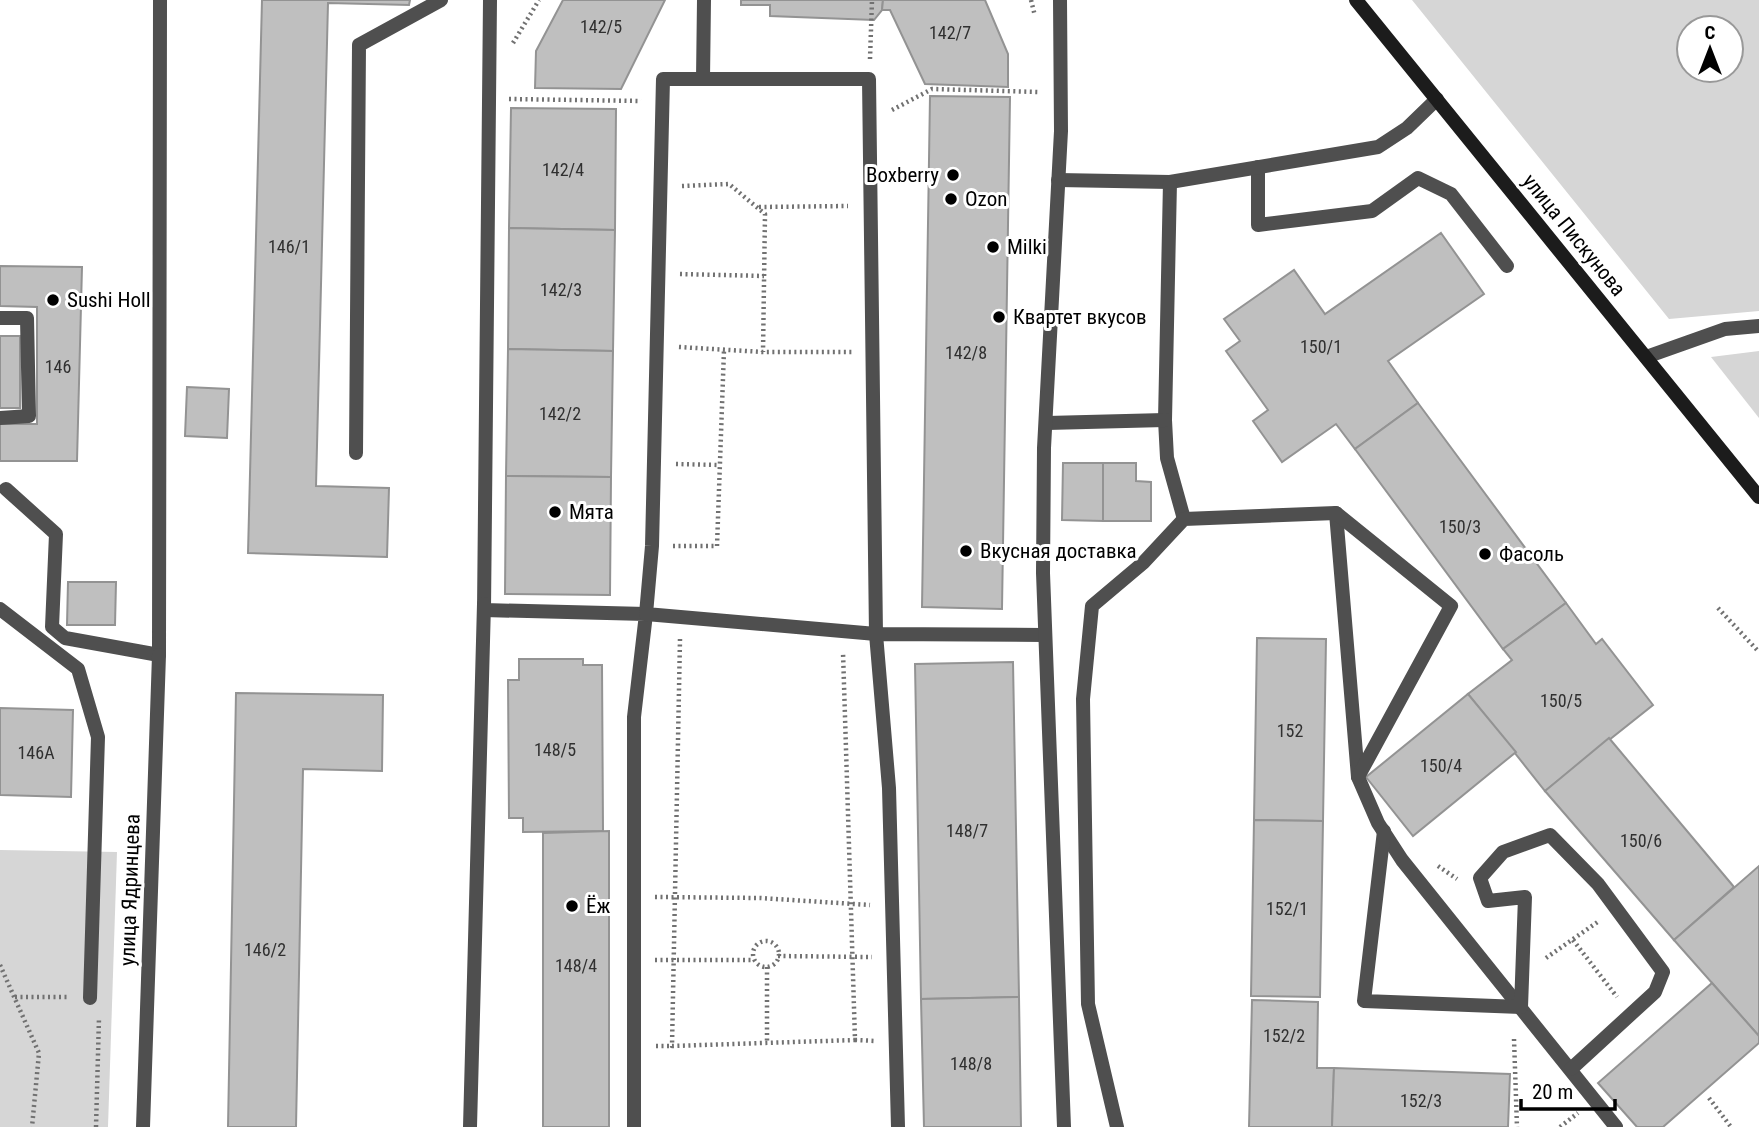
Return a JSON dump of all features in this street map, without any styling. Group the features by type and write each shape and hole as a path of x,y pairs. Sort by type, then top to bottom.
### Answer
{"street":[{"name":"улица Ядринцева","path":"143,1127 159,655 160,0"},
{"path":"356,453 359,45 441,0"},
{"path":"490,0 484,610 646,614 876,634 1044,635"},
{"path":"703,79 704,0"},
{"path":"1060,0 1062,62 1058,180 1044,449 1044,635 1050,698 1064,1127"},
{"name":"улица Пискунова","path":"1356,0 1759,497"},
{"path":"634,1127 634,717 652,546 663,79 869,79 876,634 889,788 898,1127"},
{"path":"1058,180 1170,181 1378,147 1407,128 1437,99"},
{"path":"1258,167 1258,225 1372,211 1418,178 1451,194 1507,266"},
{"path":"1170,181 1167,458 1184,519"},
{"path":"0,318 27,318 29,416 0,418"},
{"path":"1646,357 1725,329 1759,326"},
{"path":"1047,423 1166,420"},
{"path":"6,489 56,534 52,627 65,638 159,655"},
{"path":"1336,513 1358,777 1384,831 1402,860 1516,1007 1571,1069 1616,1127"},
{"path":"1117,1127 1088,1004 1083,699 1092,606 1143,564 1184,519 1336,513 1451,606 1358,777"},
{"path":"470,1127 484,595"},
{"path":"0,609 78,670 98,737 90,998"},
{"path":"1384,831 1364,1001 1516,1007"},
{"path":"1516,1007 1525,897 1488,901 1480,878 1503,852 1550,835 1598,884 1663,972 1655,992 1571,1069"}],"path":[{"path":"512,57 513,43 539,0"},
{"path":"869,79 872,0"},
{"path":"510,99 511,85"},
{"path":"869,121 932,89 1039,92"},
{"path":"489,99 663,102"},
{"path":"661,187 729,184 765,214 764,352"},
{"path":"758,207 871,206"},
{"path":"658,273 764,276"},
{"path":"657,346 764,352 872,352"},
{"path":"652,546 717,546 724,350"},
{"path":"654,463 720,465"},
{"path":"1718,608 1759,652"},
{"path":"680,617 672,1046 855,1040 842,631"},
{"path":"1432,861 1488,901"},
{"path":"633,897 893,906"},
{"path":"1573,940 1631,1014"},
{"path":"754,960 755,948 765,942 776,947 778,956 775,963 767,967"},
{"path":"778,956 895,957"},
{"path":"633,960 754,960 767,967"},
{"path":"0,965 39,1053 32,1127"},
{"path":"767,967 767,1043"},
{"path":"15,997 90,998 100,1010 96,1127"},
{"path":"1516,1007 1517,1127"},
{"path":"1709,1098 1731,1127"}],"shaded area":[{"path":"1412,0 1759,0 1759,311 1669,319"},
{"path":"1759,351 1759,418 1711,357"},
{"path":"0,850 117,852 108,1127 0,1127"}],"building":[{"path":"262,0 410,0 409,5 328,3 316,486 389,488 387,557 248,553"},
{"path":"563,0 665,0 621,89 535,88 536,51"},
{"path":"741,0 883,0 882,10 874,20 770,16 770,5 741,5"},
{"path":"883,0 985,0 1008,54 1008,87 925,84 890,10 882,10"},
{"path":"930,96 1010,97 1002,609 922,607"},
{"path":"511,108 616,109 615,230 509,228"},
{"path":"509,228 615,230 613,351 508,349"},
{"path":"1441,233 1484,294 1388,361 1418,403 1355,449 1336,424 1282,462 1253,421 1268,410 1226,351 1240,341 1224,319 1294,270 1325,314"},
{"path":"0,266 82,267 77,461 0,461 0,424 37,424 37,307 0,306"},
{"path":"0,336 20,336 20,408 0,408"},
{"path":"508,349 613,351 611,477 506,476"},
{"path":"187,387 229,389 227,438 185,436"},
{"path":"1418,403 1566,603 1503,649 1355,449"},
{"path":"1063,463 1103,463 1103,521 1062,520"},
{"path":"1103,463 1136,463 1136,481 1151,482 1151,521 1103,521"},
{"path":"506,476 611,477 610,595 505,594"},
{"path":"68,582 116,582 115,625 67,625"},
{"path":"1566,603 1596,644 1602,639 1653,705 1545,791 1468,694 1512,660 1503,649"},
{"path":"1257,638 1326,639 1323,821 1254,820"},
{"path":"519,659 583,659 583,665 602,665 603,831 523,832 523,818 509,818 508,680 519,680"},
{"path":"1013,662 1019,997 921,999 915,664"},
{"path":"236,693 383,695 382,771 303,769 296,1127 228,1127"},
{"path":"1468,694 1516,752 1413,836 1366,777"},
{"path":"0,708 73,710 71,797 0,795"},
{"path":"1609,738 1734,887 1674,940 1545,791"},
{"path":"1254,820 1323,821 1320,997 1251,996"},
{"path":"609,831 609,1127 543,1127 543,833"},
{"path":"1759,866 1759,1036 1674,940"},
{"path":"1712,983 1759,1036 1759,1043 1663,1127 1637,1127 1598,1083"},
{"path":"1019,997 1021,1127 924,1127 921,999"},
{"path":"1252,1000 1318,1002 1317,1068 1334,1068 1332,1127 1249,1127"},
{"path":"1334,1068 1510,1074 1508,1127 1332,1127"}],"place":[{"name":"Boxberry","path":"953,175"},
{"name":"Ozon","path":"951,199"},
{"name":"Milki","path":"993,247"},
{"name":"Sushi Holl","path":"53,300"},
{"name":"Квартет вкусов","path":"999,317"},
{"name":"Мята","path":"555,512"},
{"name":"Вкусная доставка","path":"966,551"},
{"name":"Фасоль","path":"1485,554"},
{"name":"Ёж","path":"572,906"}]}
